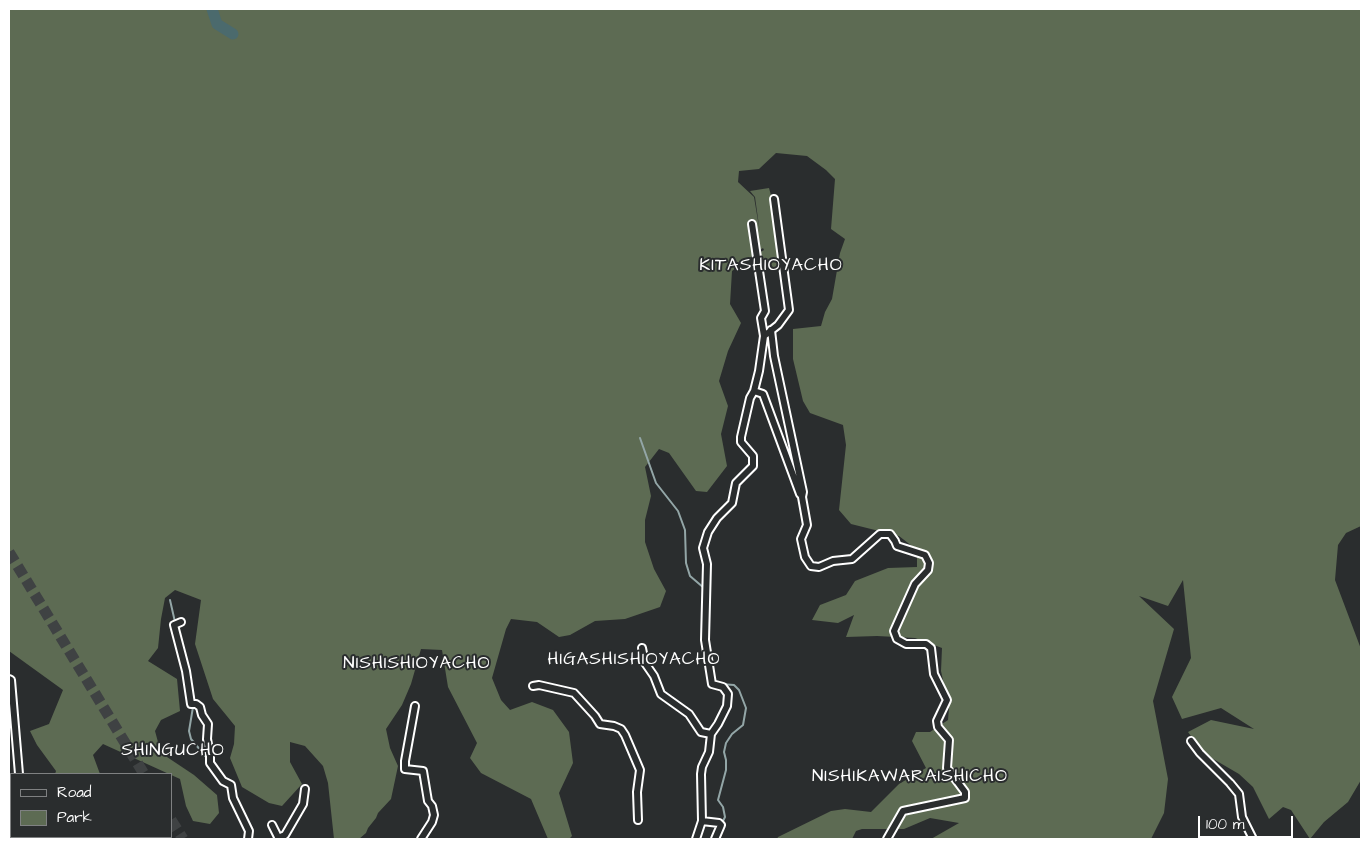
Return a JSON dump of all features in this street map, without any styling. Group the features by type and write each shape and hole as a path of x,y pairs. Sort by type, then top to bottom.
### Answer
{"street":[{"path":"764,336 778,325 789,310 774,199"},
{"path":"696,839 702,821 701,774 709,752 710,734 725,711 728,694 723,687 712,684 705,640 707,564 703,548 708,532 717,518 732,502 736,483 752,466 753,456 742,442 741,436 759,371 764,336 761,318 765,312 752,224"},
{"path":"771,330 774,356 804,492 802,497"},
{"path":"754,391 763,394 802,497 807,525 801,539 802,551 811,566 819,567 833,561 852,559 880,534 890,534 896,540 897,546 925,555 928,563 928,570 915,584 894,631 897,640 906,644 926,644 932,648 934,674 947,700 938,721 938,727 949,740 948,768 965,792 965,798 958,801 932,804 904,812 887,839"},
{"path":"178,623 194,704 200,706 202,715 208,724 207,739 210,761 224,781 230,785 232,798 249,837"},
{"path":"642,648 645,663 654,676 661,694 689,714 700,732 710,734"},
{"path":"9,679 11,680 19,773"},
{"path":"533,686 539,685 574,693 600,724 621,729 640,770 637,792 638,820"},
{"path":"415,706 405,769 423,771 428,801 432,806 434,815 432,822 421,839"},
{"path":"1191,741 1239,794 1242,818 1253,839"},
{"path":"272,825 278,839 285,835 303,804 305,789"},
{"path":"702,821 722,825 715,839"}],"green space":[{"path":"9,9 1361,9 1361,526 1346,533 1338,545 1335,580 1361,649 1361,780 1348,802 1324,822 1310,839 1291,810 1283,807 1269,819 1253,787 1239,774 1203,753 1188,732 1211,720 1254,729 1221,708 1182,719 1172,697 1191,658 1183,580 1168,606 1139,596 1174,629 1153,701 1168,779 1164,813 1151,839 931,839 959,823 930,818 904,829 862,829 856,831 852,839 777,839 831,811 845,809 871,812 899,784 926,768 912,741 916,732 930,732 948,720 949,708 941,671 942,648 915,638 846,637 854,615 838,623 812,620 820,605 846,595 855,581 888,568 917,567 917,550 899,536 851,524 839,510 846,445 843,425 810,413 803,401 793,359 793,329 821,326 825,312 832,299 840,253 845,239 831,229 835,179 807,156 776,153 759,169 739,171 738,182 754,197 760,233 755,197 750,191 769,188 782,268 759,269 757,254 764,250 763,248 732,271 730,304 741,323 728,351 719,381 728,406 721,434 727,466 707,492 696,491 669,453 659,449 645,467 651,496 645,520 645,542 654,569 666,591 660,607 625,619 595,621 570,635 559,637 537,622 511,619 506,629 492,678 501,700 510,710 532,702 553,710 569,732 573,763 559,793 572,836 569,839 548,839 531,799 481,773 470,758 477,743 448,687 442,650 421,649 411,684 402,705 386,729 390,748 398,766 391,799 378,813 366,833 359,839 334,839 328,783 323,766 305,746 290,742 290,762 302,784 282,806 269,803 242,787 230,758 234,744 235,726 213,699 195,644 201,600 175,590 165,598 158,648 148,661 177,679 180,711 161,720 155,731 161,753 194,775 217,795 219,813 210,824 193,821 186,806 180,779 172,775 172,773 167,773 103,744 93,755 100,773 55,773 56,771 37,745 30,731 49,724 63,690 9,651"},
{"path":"95,838 153,838 153,839"}],"waterway":[{"path":"212,9 217,24 233,34"},
{"path":"640,438 656,483 678,511 685,530 686,563 690,576 704,588"},
{"path":"170,600 175,622"},
{"path":"721,684 734,685 739,690 746,708 743,725 732,734 726,743 724,752 726,770 718,800 723,807 725,817 722,823"},
{"path":"192,687 194,702"},
{"path":"193,707 189,731 191,739 207,758"}],"tunnel":[{"path":"9,552 143,773"},
{"path":"172,822 183,839"}],"district":[{"name":"KITASHIOYACHO","path":"771,266"},
{"name":"HIGASHISHIOYACHO","path":"634,660"},
{"name":"NISHISHIOYACHO","path":"417,664"},
{"name":"SHINGUCHO","path":"173,751"},
{"name":"NISHIKAWARAISHICHO","path":"910,777"}]}
